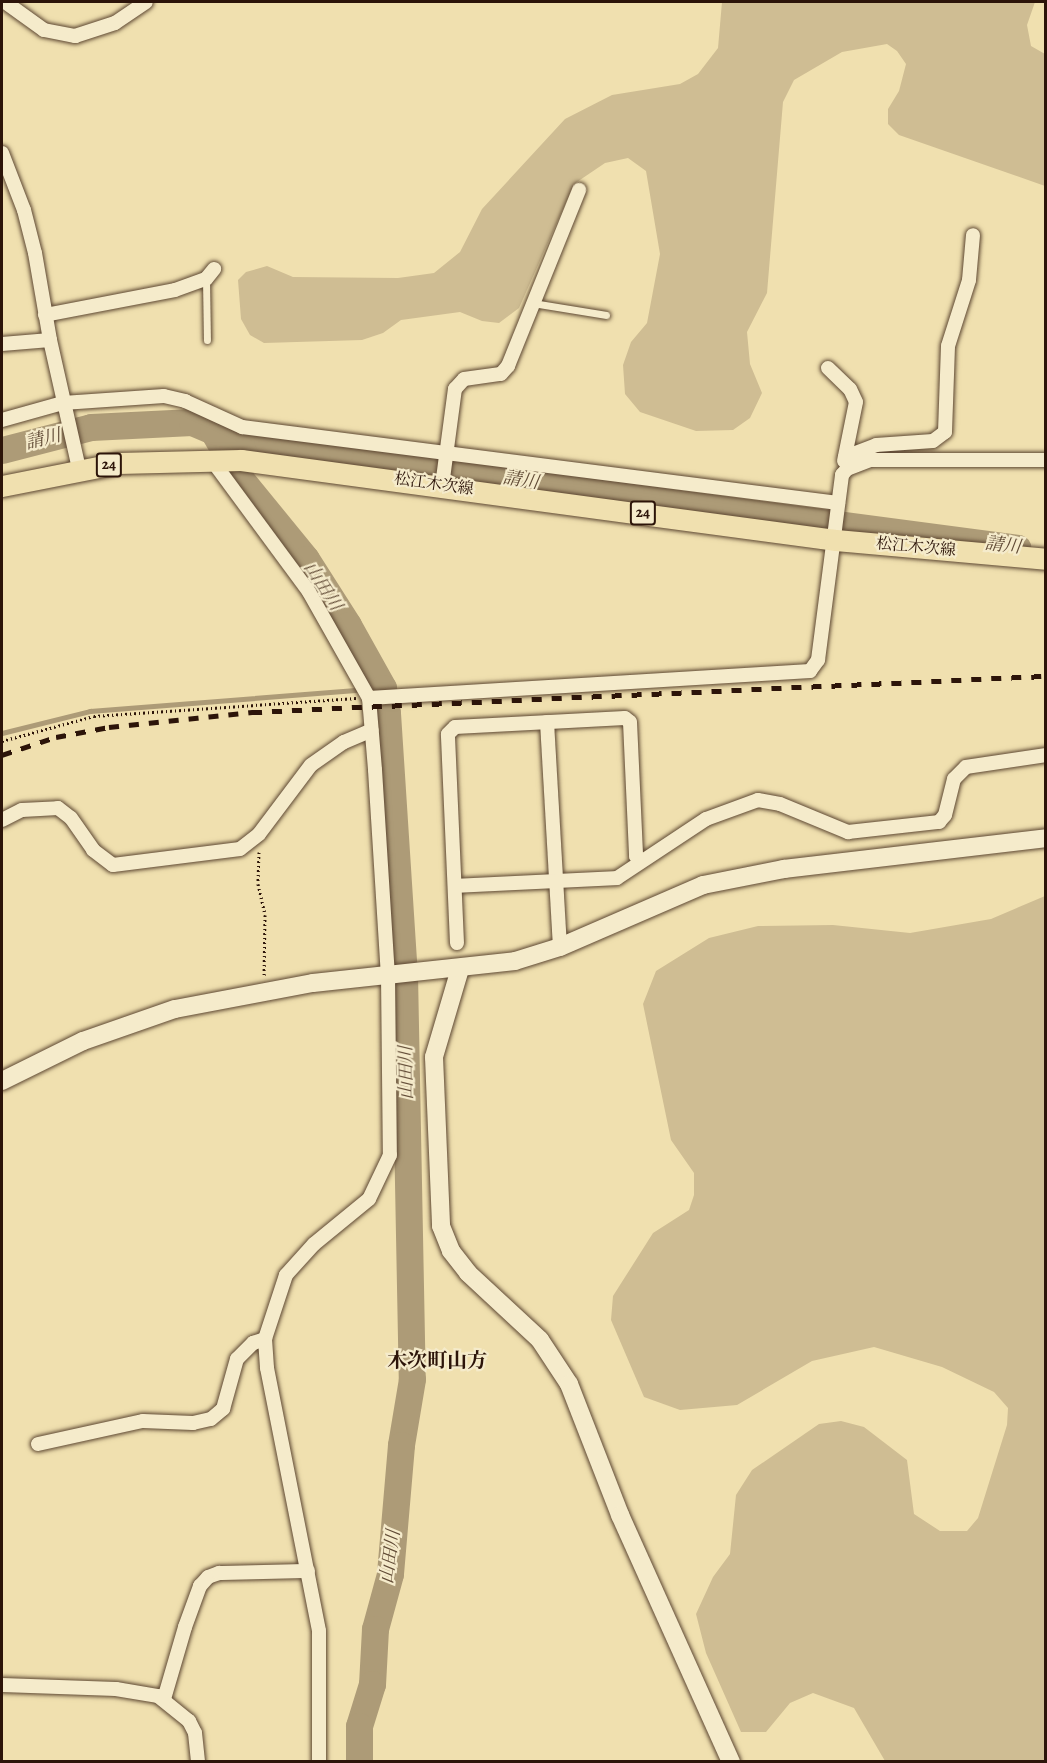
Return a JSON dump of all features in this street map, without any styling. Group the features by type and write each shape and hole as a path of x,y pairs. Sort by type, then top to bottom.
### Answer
{"main road":[{"name":"松江木次線","path":"2,486 79,469 215,459 242,460 443,481 835,540 1046,559"}],"street":[{"path":"5,2 44,30 75,36 115,23 146,2"},
{"path":"2,153 24,210 79,469"},
{"path":"443,481 455,389 471,376 505,371 579,190"},
{"path":"844,457 876,445 933,441 945,432 948,346 969,280 973,235"},
{"path":"45,315 162,293 210,274"},
{"path":"2,344 50,340"},
{"path":"373,697 810,671 818,660 844,457 856,402 850,389 828,368"},
{"path":"2,420 64,407 176,398 242,427 838,503"},
{"path":"215,459 309,592 373,697 372,730 398,975 392,1140 386,1169 369,1199 314,1244 286,1275 265,1339 267,1368 319,1631 319,1761"},
{"path":"842,475 852,465 870,460 1046,460"},
{"path":"457,943 448,734 455,727 625,717 630,722 636,855 640,860"},
{"path":"546,722 560,947"},
{"path":"2,820 22,810 58,808 70,818 93,850 113,865 240,849 259,834 311,765 344,742 372,730"},
{"path":"455,886 617,878 640,860 706,819 758,800 780,804 848,832 939,822 945,815 954,779 966,767 1046,755"},
{"path":"2,1081 83,1041 176,1009 312,983 460,969 515,961 560,947 671,897 741,876 1046,838"},
{"path":"460,969 434,1057 437,1201 441,1226 451,1251 468,1273 540,1340 569,1384 620,1515 731,1761"},
{"path":"38,1444 143,1421 193,1423 211,1419 223,1409 237,1359 253,1343 265,1339"},
{"path":"164,1699 185,1627 208,1577 219,1573 308,1571"},
{"path":"2,1685 116,1689 164,1699 180,1711 195,1733 198,1761"}],"lane":[{"path":"207,340 210,274"},
{"path":"531,303 606,315"}],"path":[{"path":"2,741 94,716 373,697"},
{"path":"259,834 258,884 265,915 264,981"}],"shaded area":[{"path":"722,2 1035,2 1027,25 1031,46 1045,54 1045,186 899,135 888,124 888,109 899,91 906,64 897,51 887,44 842,52 794,80 783,102 767,293 747,332 750,364 762,393 750,418 733,430 696,431 640,412 625,394 623,365 631,342 647,323 660,254 646,171 628,158 605,163 574,184 519,308 499,323 482,321 460,312 401,320 383,333 362,340 264,343 250,335 241,319 238,280 246,272 267,266 293,277 398,278 434,273 460,252 482,209 565,119 612,95 680,84 698,74 718,48"},
{"path":"1045,896 1045,1761 885,1761 854,1708 813,1693 790,1703 766,1732 741,1732 706,1653 696,1614 713,1577 730,1554 736,1495 752,1470 819,1424 841,1421 864,1427 907,1460 914,1514 940,1531 967,1531 978,1518 1007,1425 1008,1408 994,1392 942,1367 874,1347 812,1361 737,1405 680,1410 644,1397 611,1320 613,1296 653,1233 689,1210 694,1195 694,1173 671,1140 643,1004 656,971 709,938 758,926 833,925 910,933 991,919"}],"waterway":[{"name":"請川","path":"2,450 91,427 192,422 213,431 609,494 1017,548"},
{"name":"山田川","path":"213,431 240,478 306,559 348,625 383,688 387,713 404,974 412,1379 401,1445 390,1574 375,1629 372,1684 359,1726 359,1762"},
{"name":"山田川","path":"376,688 383,688"},
{"path":"2,733 90,711 355,690"}],"railway":[{"path":"2,755 56,737 109,727 252,712 1046,676"}],"district":[{"name":"木次町山方","path":"437,1360"}]}
